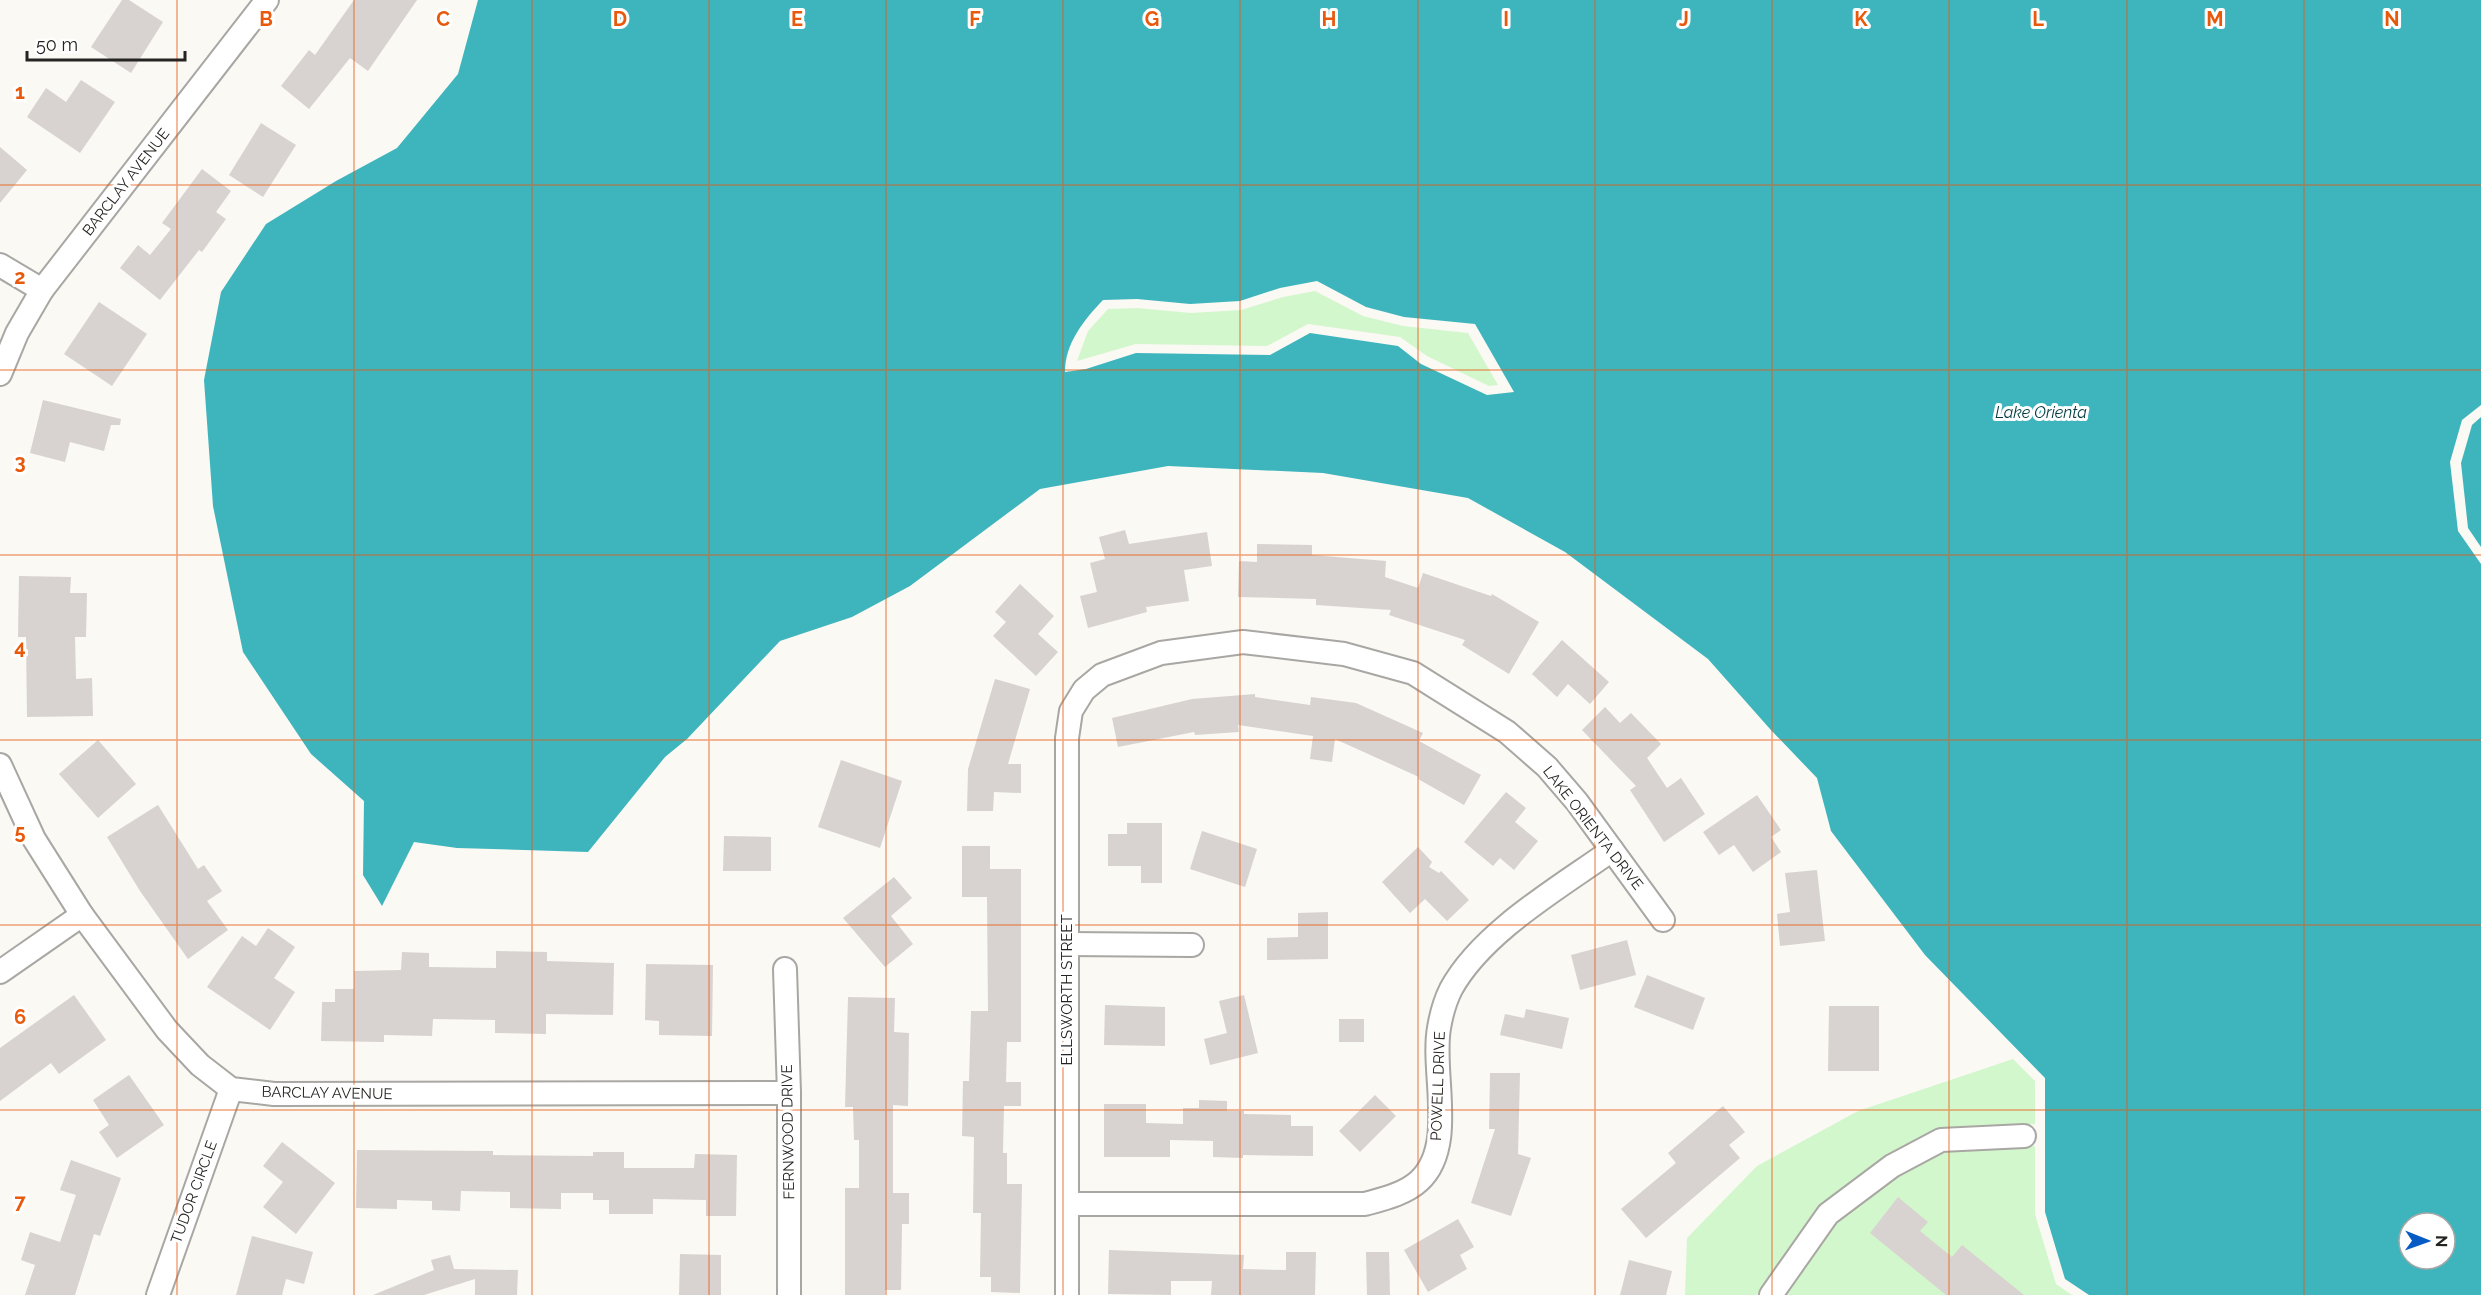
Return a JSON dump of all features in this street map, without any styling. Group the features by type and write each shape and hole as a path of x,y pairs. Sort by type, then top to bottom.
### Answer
{"street":[{"name":"BARCLAY AVENUE","path":"0,374 17,333 42,290 267,0"},
{"path":"0,265 42,290"},
{"name":"LAKE ORIENTA DRIVE","path":"1084,690 1102,675 1161,653 1243,642 1344,654 1413,673 1507,732 1547,767 1577,802 1663,920"},
{"name":"ELLSWORTH STREET","path":"1067,1295 1067,738 1071,711 1084,690"},
{"path":"0,765 34,839 82,915 167,1030 200,1065 231,1089"},
{"name":"POWELL DRIVE","path":"1067,1204 1365,1204 1392,1197 1419,1182 1432,1164 1439,1137 1438,1028 1451,990 1475,954 1526,911 1612,850"},
{"path":"0,972 82,915"},
{"path":"1067,944 1192,945"},
{"name":"FERNWOOD DRIVE","path":"784,969 789,1093 789,1295"},
{"name":"BARCLAY AVENUE","path":"231,1089 274,1094 789,1093"},
{"name":"TUDOR CIRCLE","path":"158,1295 231,1089"},
{"path":"1771,1295 1828,1214 1892,1166 1941,1140 2024,1136"}],"green space":[{"path":"1315,291 1363,316 1403,326 1468,333 1498,385 1489,386 1427,356 1400,337 1308,324 1267,346 1136,344 1077,361 1088,331 1108,309 1137,308 1191,313 1241,310 1283,297"},
{"path":"2013,1059 2035,1081 2035,1124 1940,1130 1883,1158 1820,1206 1757,1295 1685,1295 1687,1238 1757,1166 1858,1111"},
{"path":"2035,1146 2035,1214 2056,1284 2072,1295 1785,1295 1837,1221 1899,1175 1945,1151"}],"water":[{"name":"Lake Orienta","path":"478,0 2481,0 2481,405 2462,420 2450,462 2458,531 2481,564 2481,1295 2089,1295 2065,1279 2045,1212 2045,1078 1925,955 1831,831 1817,778 1708,659 1565,552 1468,498 1323,473 1168,466 1040,489 910,586 852,617 780,641 687,739 665,757 588,852 457,848 414,842 382,906 363,875 364,801 311,754 243,652 213,506 204,380 221,292 266,224 336,181 397,148 458,74","holes":["1317,281 1366,307 1404,317 1475,324 1514,392 1487,395 1421,364 1398,346 1310,333 1270,355 1136,353 1086,369 1065,372 1068,351 1072,342 1083,324 1103,300 1137,299 1190,304 1240,301 1280,288"]},
{"path":"2481,417 2481,547 2468,528 2461,463 2472,425"}],"building":[{"path":"122,0 129,0 163,22 131,73 91,47"},
{"path":"354,0 417,0 368,71 350,58 309,109 281,86 309,50 315,55"},
{"path":"81,80 115,102 80,153 27,117 46,88 66,102"},
{"path":"261,123 296,145 263,197 229,175"},
{"path":"0,147 27,170 0,203"},
{"path":"202,169 231,191 216,212 226,219 202,252 199,250 160,300 120,268 138,245 150,255 171,229 162,223"},
{"path":"99,302 147,334 112,386 64,354"},
{"path":"43,400 121,419 120,425 111,425 104,451 70,442 65,462 30,453"},
{"path":"1125,530 1129,544 1207,532 1212,566 1184,570 1189,601 1146,607 1147,612 1088,628 1080,596 1097,592 1090,563 1105,559 1099,537"},
{"path":"1257,544 1312,545 1312,555 1386,561 1385,577 1418,588 1423,573 1491,596 1492,594 1539,622 1509,674 1462,645 1465,640 1389,615 1391,610 1316,605 1316,599 1238,597 1239,561 1257,562"},
{"path":"19,576 71,577 70,593 87,593 86,637 75,637 76,679 92,678 93,716 27,717 26,637 18,637"},
{"path":"1020,584 1054,616 1038,634 1058,652 1036,676 993,636 1006,622 995,612"},
{"path":"1562,640 1609,682 1590,704 1568,684 1557,697 1532,674"},
{"path":"995,679 1030,689 1008,764 1021,764 1021,793 994,792 993,811 967,811 968,769"},
{"path":"1255,694 1255,697 1310,705 1311,697 1356,703 1423,733 1419,741 1481,775 1464,805 1418,779 1419,777 1335,739 1332,762 1310,759 1313,736 1238,725 1239,732 1195,735 1194,732 1118,747 1112,718 1192,699"},
{"path":"1605,707 1620,723 1631,713 1661,744 1647,758 1667,788 1681,778 1705,814 1664,842 1630,790 1636,786 1582,730"},
{"path":"98,740 136,784 98,818 59,774"},
{"path":"841,760 902,781 880,848 818,827"},
{"path":"1506,792 1526,808 1515,822 1538,841 1514,870 1500,858 1493,866 1464,842"},
{"path":"1757,795 1781,830 1771,837 1781,852 1753,872 1734,845 1719,855 1703,832"},
{"path":"158,805 198,869 204,865 222,891 207,901 228,930 188,959 140,891 107,837"},
{"path":"1127,823 1162,823 1162,883 1141,883 1141,866 1108,866 1108,834 1127,834"},
{"path":"1202,831 1257,849 1245,887 1190,869"},
{"path":"724,836 771,837 771,871 723,871"},
{"path":"962,846 990,846 990,869 1021,869 1021,1042 1007,1042 1006,1082 1021,1082 1021,1106 1004,1106 1003,1153 1007,1153 1007,1184 1022,1184 1020,1293 991,1292 991,1277 980,1277 981,1213 973,1213 974,1137 962,1136 963,1081 969,1081 971,1011 988,1011 987,897 962,897"},
{"path":"1418,847 1432,862 1429,867 1439,873 1441,871 1469,900 1447,921 1425,899 1410,913 1382,882"},
{"path":"1817,870 1825,941 1780,946 1777,914 1790,912 1785,873"},
{"path":"894,877 912,898 891,916 913,944 885,967 843,918"},
{"path":"1328,912 1328,959 1267,960 1267,938 1298,937 1298,913"},
{"path":"268,928 295,947 274,978 295,992 270,1030 207,987 242,936 256,946"},
{"path":"1627,940 1636,975 1580,990 1571,955"},
{"path":"496,951 547,952 547,961 614,963 613,1015 546,1014 546,1034 495,1033 495,1020 433,1019 432,1036 384,1035 384,1042 321,1041 322,1002 335,1002 335,989 354,989 354,971 401,970 402,952 429,953 429,967 496,968"},
{"path":"646,964 713,965 712,1036 659,1035 659,1021 645,1020"},
{"path":"1647,975 1705,998 1693,1030 1634,1007"},
{"path":"74,995 106,1040 59,1074 51,1063 0,1101 0,1048"},
{"path":"1244,995 1258,1053 1210,1065 1204,1039 1227,1033 1219,1001"},
{"path":"848,997 895,998 894,1032 909,1033 908,1106 893,1105 893,1193 909,1193 909,1224 902,1224 901,1290 885,1290 885,1295 845,1295 845,1188 859,1188 859,1140 854,1140 853,1107 845,1107"},
{"path":"1105,1005 1165,1007 1165,1046 1104,1045"},
{"path":"1829,1006 1879,1006 1879,1071 1828,1071"},
{"path":"1526,1009 1569,1018 1562,1049 1500,1035 1505,1014 1524,1018"},
{"path":"1339,1019 1364,1019 1364,1042 1339,1042"},
{"path":"1490,1073 1520,1073 1518,1154 1531,1158 1511,1216 1471,1203 1495,1129 1489,1129"},
{"path":"129,1075 164,1125 117,1158 99,1132 109,1125 93,1100"},
{"path":"1375,1095 1396,1116 1360,1152 1339,1131"},
{"path":"1199,1100 1227,1101 1227,1111 1244,1111 1244,1114 1291,1115 1291,1126 1313,1126 1313,1156 1213,1157 1213,1141 1170,1140 1170,1157 1104,1157 1104,1104 1146,1104 1146,1123 1183,1124 1183,1108 1199,1108"},
{"path":"1723,1106 1745,1132 1729,1145 1740,1158 1646,1238 1621,1209 1676,1163 1668,1153"},
{"path":"282,1142 335,1183 296,1234 263,1207 283,1182 263,1166"},
{"path":"357,1150 493,1151 493,1155 593,1156 593,1152 624,1152 624,1168 694,1168 695,1154 737,1155 736,1216 706,1216 706,1200 653,1199 653,1214 609,1214 609,1200 593,1200 593,1193 561,1193 561,1209 510,1208 510,1192 461,1191 460,1211 432,1210 432,1201 397,1200 397,1209 356,1208"},
{"path":"71,1160 121,1178 100,1236 94,1234 75,1295 25,1295 35,1265 21,1260 30,1232 60,1242 76,1195 60,1190"},
{"path":"1898,1197 1928,1222 1920,1231 1952,1257 1962,1245 2024,1295 1946,1295 1870,1233"},
{"path":"1458,1219 1474,1247 1460,1255 1467,1269 1428,1292 1404,1250"},
{"path":"252,1236 313,1252 304,1284 286,1279 282,1295 236,1295"},
{"path":"1109,1250 1244,1255 1243,1269 1286,1270 1286,1252 1316,1252 1315,1295 1211,1295 1212,1281 1171,1281 1171,1295 1108,1294"},
{"path":"1366,1252 1389,1252 1390,1295 1367,1295"},
{"path":"680,1254 721,1255 721,1295 679,1295"},
{"path":"450,1255 454,1269 518,1270 517,1295 475,1295 475,1279 424,1295 373,1295 434,1270 431,1260"},
{"path":"1629,1260 1672,1271 1666,1295 1620,1295"}]}
